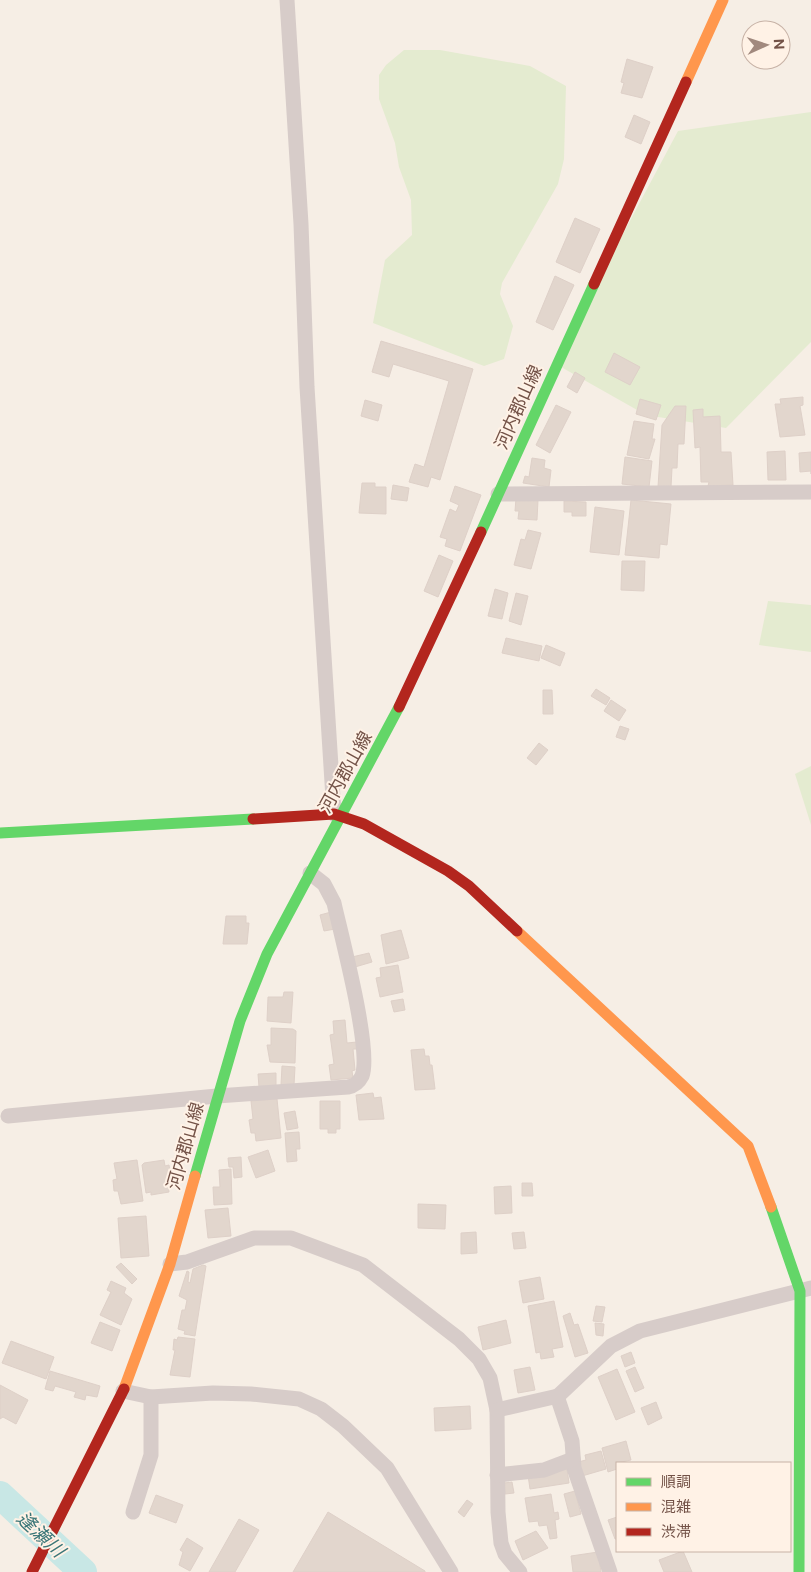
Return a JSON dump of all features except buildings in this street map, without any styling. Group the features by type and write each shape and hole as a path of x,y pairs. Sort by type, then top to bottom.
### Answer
{"main road":[{"name":"河内郡山線","path":"32,1572 123,1391 170,1264 240,1021 267,954 338,815 388,730 498,494 723,0"},
{"path":"0,833 338,815 364,824 468,886 748,1146 806,1290 799,1572"}],"street":[{"path":"287,0 301,224 307,387 338,815"},
{"path":"498,494 811,492"},
{"path":"8,1116 217,1096 348,1087 356,1084 362,1074 361,1028 334,903 324,884 310,873"},
{"path":"170,1264 187,1262 241,1241 263,1236 291,1238 306,1242 363,1265 433,1317 472,1351 490,1378 497,1410 497,1475 501,1542 504,1554 520,1572"},
{"path":"497,1410 557,1396 611,1346 640,1331 806,1290"},
{"path":"123,1391 151,1397 212,1393 252,1394 299,1399 321,1409 343,1426 387,1468 451,1572"},
{"path":"557,1396 572,1441 573,1459 610,1572"},
{"path":"133,1512 152,1455 151,1397"},
{"path":"497,1475 544,1470 573,1459"}],"green space":[{"path":"404,50 440,50 530,66 566,86 564,159 558,184 502,283 500,294 513,326 504,359 484,366 373,323 385,260 412,235 411,200 399,167 395,143 379,99 379,75 386,65"},
{"path":"811,112 811,342 726,428 646,415 554,363 678,131"},
{"path":"768,601 811,605 811,652 759,645"},
{"path":"811,766 811,825 795,774"}],"waterway":[{"name":"逢瀬川","path":"0,1495 83,1572"}],"traffic: fast":[{"path":"481,532 594,284"},
{"path":"195,1176 240,1021 267,954 399,707"},
{"path":"0,833 253,819"},
{"path":"771,1207 800,1291 799,1572"}],"traffic: slow":[{"path":"686,82 723,0"},
{"path":"517,931 748,1146 771,1207"},
{"path":"124,1389 170,1264 195,1176"}],"traffic: jam":[{"path":"594,284 686,82"},
{"path":"399,707 481,532"},
{"path":"253,819 334,814 364,824 448,871 469,886 517,931"},
{"path":"32,1572 124,1389"}]}
